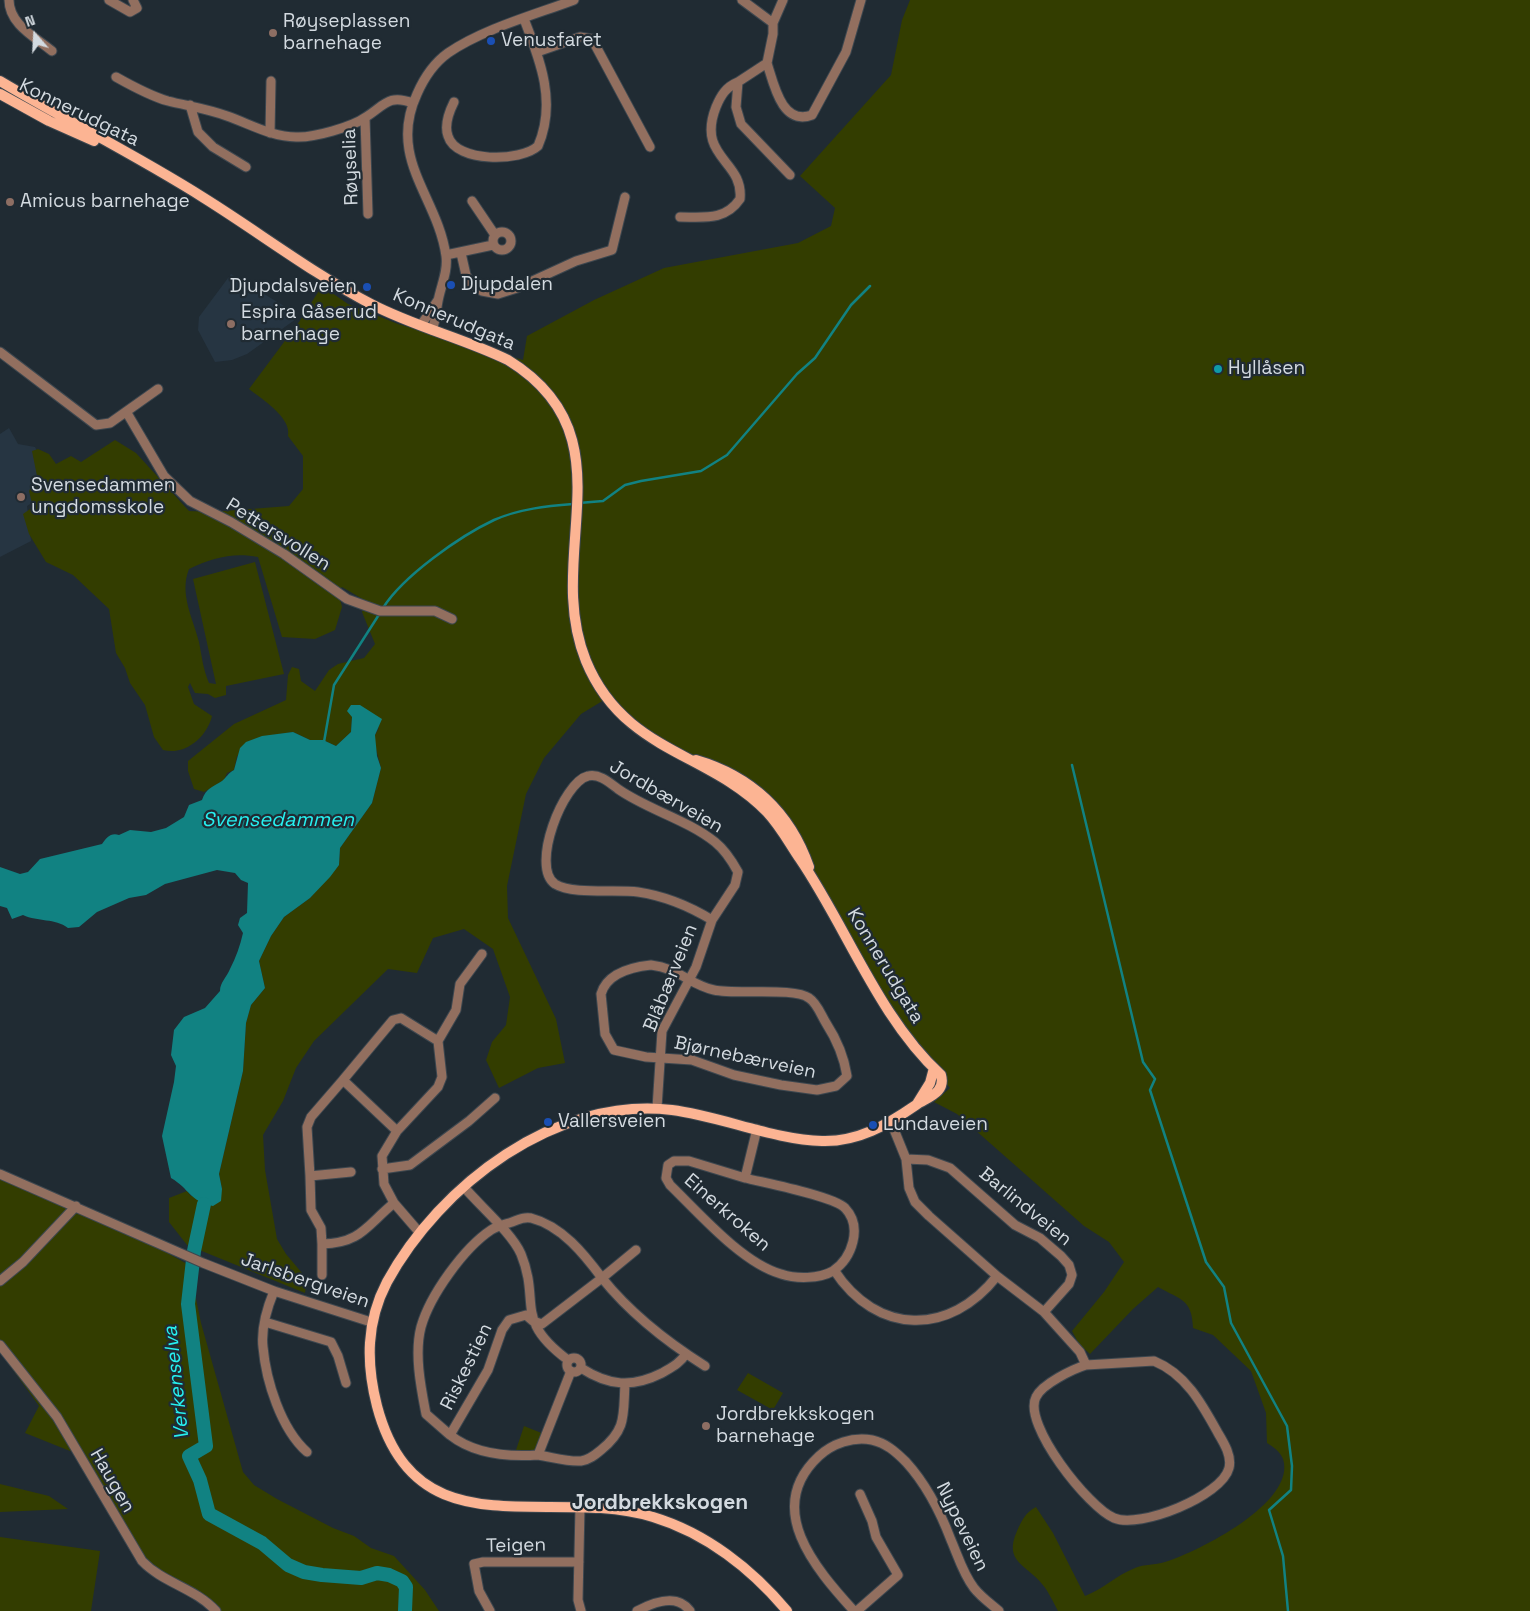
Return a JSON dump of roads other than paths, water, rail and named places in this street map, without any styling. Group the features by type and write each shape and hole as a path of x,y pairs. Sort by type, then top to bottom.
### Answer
{"main road":[{"name":"Konnerudgata","path":"0,81 58,115 120,147 143,163 203,197 342,289 382,310 508,360 522,369 542,387 556,406 569,431 578,467 571,600 574,624 582,650 598,684 626,720 648,737 740,789 759,804 782,830 813,877 891,1013 934,1068 930,1083 916,1105 891,1122"},
{"name":"Konnerudgata","path":"0,94 49,121 143,163"},
{"path":"371,1322 384,1288 420,1232 464,1187 521,1146 563,1124 606,1112 657,1108 697,1114 804,1139 834,1141 862,1135 891,1122"},
{"name":"Jarlsbergveien","path":"371,1322 369,1344 370,1370 380,1414 391,1446 418,1479 440,1493 464,1502 508,1506 618,1509 667,1522 702,1538 744,1568 787,1611"}],"street":[{"path":"9,0 9,11 14,20 52,51"},
{"path":"112,1 127,0"},
{"path":"112,1 128,12 133,12 138,5 133,0"},
{"path":"432,330 445,277 446,255 440,231 417,181 408,150 408,126 413,103 424,80 447,54 466,43 574,0"},
{"path":"742,0 773,22"},
{"path":"783,0 773,22 773,34 767,64 785,108 792,115 803,118 812,115 846,52 861,0"},
{"path":"454,102 448,119 447,129 448,138 459,149 493,158 520,154 538,146 547,100 544,75 524,19"},
{"path":"537,52 580,37 592,39 650,147"},
{"path":"680,217 712,216 726,213 732,211 740,199 739,183 712,140 709,128 719,100 728,86 756,72 767,64"},
{"path":"116,77 166,100 227,116 270,133 296,138 314,135 365,118 386,101 401,99 413,103"},
{"path":"270,133 271,81"},
{"path":"738,82 736,107 741,124 790,175"},
{"path":"190,105 198,132 213,147 246,167"},
{"name":"Røyselia","path":"365,118 368,214"},
{"path":"461,253 466,274 471,284 490,294 512,290 576,261 612,250 625,197"},
{"path":"472,201 495,235 493,245"},
{"path":"446,255 493,245 500,250 505,250 510,243 510,238 504,232 495,235"},
{"path":"421,325 438,300"},
{"path":"0,352 93,424 99,426 110,423 126,413 158,389"},
{"name":"Pettersvollen","path":"126,413 164,476 190,501 231,522 277,550 347,599 380,611 436,611 452,620"},
{"name":"Jordbærveien","path":"591,775 599,776 640,803 697,830 725,852 738,872 738,878 712,920 692,908 659,896 630,891 566,888 554,883 546,869 548,844 558,814 577,782 591,775"},
{"name":"Blåbærveien","path":"657,1108 662,1031 702,954 712,920"},
{"path":"420,1232 394,1203 384,1184 382,1156 397,1131 438,1087 442,1077 438,1041 456,1010 460,984 482,954"},
{"path":"660,1057 628,1055 614,1050 610,1046 604,1024 601,994 603,988 610,978 638,966 651,965 673,969 690,979"},
{"name":"Bjørnebærveien","path":"660,1057 692,1060 734,1075 817,1090 836,1086 847,1076 846,1062 840,1048 811,999 804,995 791,993 725,993 707,989 690,979"},
{"path":"322,1275 321,1228 311,1210 307,1127 311,1117 393,1020 401,1018 438,1041"},
{"path":"343,1080 397,1131"},
{"path":"382,1169 410,1166 449,1137 495,1098"},
{"path":"891,1122 906,1159 909,1188 915,1202 997,1276 1044,1312 1080,1352 1086,1365"},
{"name":"Einerkroken","path":"744,1178 757,1129"},
{"name":"Barlindveien","path":"906,1159 928,1160 950,1168 1015,1225 1040,1238 1070,1265 1072,1275 1069,1284 1044,1312"},
{"name":"Einerkroken","path":"680,1160 744,1178 829,1199 845,1208 850,1215 855,1236 847,1256 834,1270 815,1276 795,1277 781,1274 762,1266 704,1220 670,1185 666,1178 666,1171 668,1165 680,1160"},
{"path":"310,1176 352,1172"},
{"name":"Jarlsbergveien","path":"0,1174 199,1261 274,1291 371,1322"},
{"path":"464,1187 517,1246 521,1255 533,1321 546,1342 568,1360"},
{"path":"322,1244 344,1243 356,1238 394,1203"},
{"path":"0,1281 23,1262 76,1206"},
{"path":"450,1434 426,1414 419,1356 422,1326 432,1303 456,1265 482,1238 499,1226 524,1217 550,1227 577,1248 638,1316 686,1354 705,1366"},
{"path":"602,1278 636,1250"},
{"path":"834,1270 853,1292 877,1310 902,1319 922,1321 948,1316 965,1306 982,1294 997,1276"},
{"name":"Riskestien","path":"602,1278 542,1324 533,1321 526,1315 509,1320 502,1330 488,1370 450,1434 463,1444 499,1454 538,1455 582,1461 594,1456 618,1436 623,1411 625,1384"},
{"path":"274,1291 265,1322 263,1347 280,1415 296,1442 307,1452"},
{"path":"265,1322 331,1342 338,1356 346,1383"},
{"name":"Haugen","path":"0,1345 58,1417 142,1561 154,1572 198,1594 216,1611"},
{"path":"568,1360 575,1357 579,1359 581,1368 597,1378 632,1384 656,1376 679,1364 686,1354"},
{"path":"568,1360 567,1366 571,1371"},
{"path":"1154,1361 1169,1367 1180,1375 1209,1416 1223,1441 1229,1456 1229,1467 1225,1477 1216,1487 1203,1495 1183,1505 1148,1518 1132,1520 1115,1519 1104,1513 1059,1461 1038,1428 1034,1415 1033,1404 1036,1396 1042,1390 1076,1368 1086,1365 1154,1361"},
{"path":"571,1371 578,1371 581,1368"},
{"path":"538,1455 571,1371"},
{"name":"Nypeveien","path":"860,1494 872,1521 876,1537 898,1575 856,1611 832,1587 813,1560 801,1534 793,1504 797,1483 812,1463 832,1446 859,1439 871,1440 894,1450 918,1475 937,1508 961,1565 974,1588 999,1611"},
{"path":"580,1507 578,1600 581,1611"},
{"name":"Teigen","path":"490,1611 479,1592 474,1564 482,1562 579,1562"},
{"path":"638,1611 657,1602 672,1600 681,1602 690,1611"}],"water":[{"name":"Svensedammen","path":"351,705 360,705 382,719 375,735 377,756 381,768 372,803 340,848 339,865 310,898 284,917 271,936 259,961 265,988 251,1005 246,1023 243,1071 219,1174 222,1189 221,1201 213,1206 205,1204 194,1198 171,1178 162,1136 176,1066 171,1055 174,1030 184,1017 205,1008 220,991 242,938 243,933 238,925 240,918 247,913 248,883 241,880 235,873 217,870 165,884 146,895 129,898 97,912 79,927 68,928 52,921 23,915 12,919 7,908 0,906 0,867 20,874 28,872 40,859 102,844 111,835 119,835 130,830 151,832 166,828 184,817 189,805 202,800 208,790 234,770 240,748 246,742 262,736 293,732 310,740 323,740 336,746 351,732 352,717 347,711"}],"waterway":[{"path":"579,503 603,501 625,485 701,471 727,455 797,374 815,358 851,305 870,286"},
{"path":"383,608 392,596 418,570 449,546 480,527 504,516 523,511 573,504"},
{"path":"324,742 334,685 380,613"},
{"path":"1072,765 1143,1062 1155,1079 1150,1090 1206,1262 1224,1287 1231,1323 1287,1426 1292,1466 1291,1490 1269,1510 1283,1556 1288,1611"},
{"name":"Verkenselva","path":"204,1204 194,1251 188,1304 206,1446 189,1456 200,1480 209,1514 262,1543 288,1565 304,1572 361,1578 377,1573 389,1575 402,1581 406,1587 405,1611"}],"place":[{"name":"Røyseplassen barnehage","path":"273,33"},
{"name":"Venusfaret","path":"491,41"},
{"name":"Amicus barnehage","path":"10,202"},
{"name":"Djupdalen","path":"451,285"},
{"name":"Djupdalsveien","path":"367,287"},
{"name":"Espira Gåserud barnehage","path":"231,324"},
{"name":"Hyllåsen","path":"1218,369"},
{"name":"Svensedammen ungdomsskole","path":"21,497"},
{"name":"Vallersveien","path":"548,1122"},
{"name":"Lundaveien","path":"873,1125"},
{"name":"Jordbrekkskogen barnehage","path":"706,1426"}],"district":[{"name":"Jordbrekkskogen","path":"660,1503"}]}
